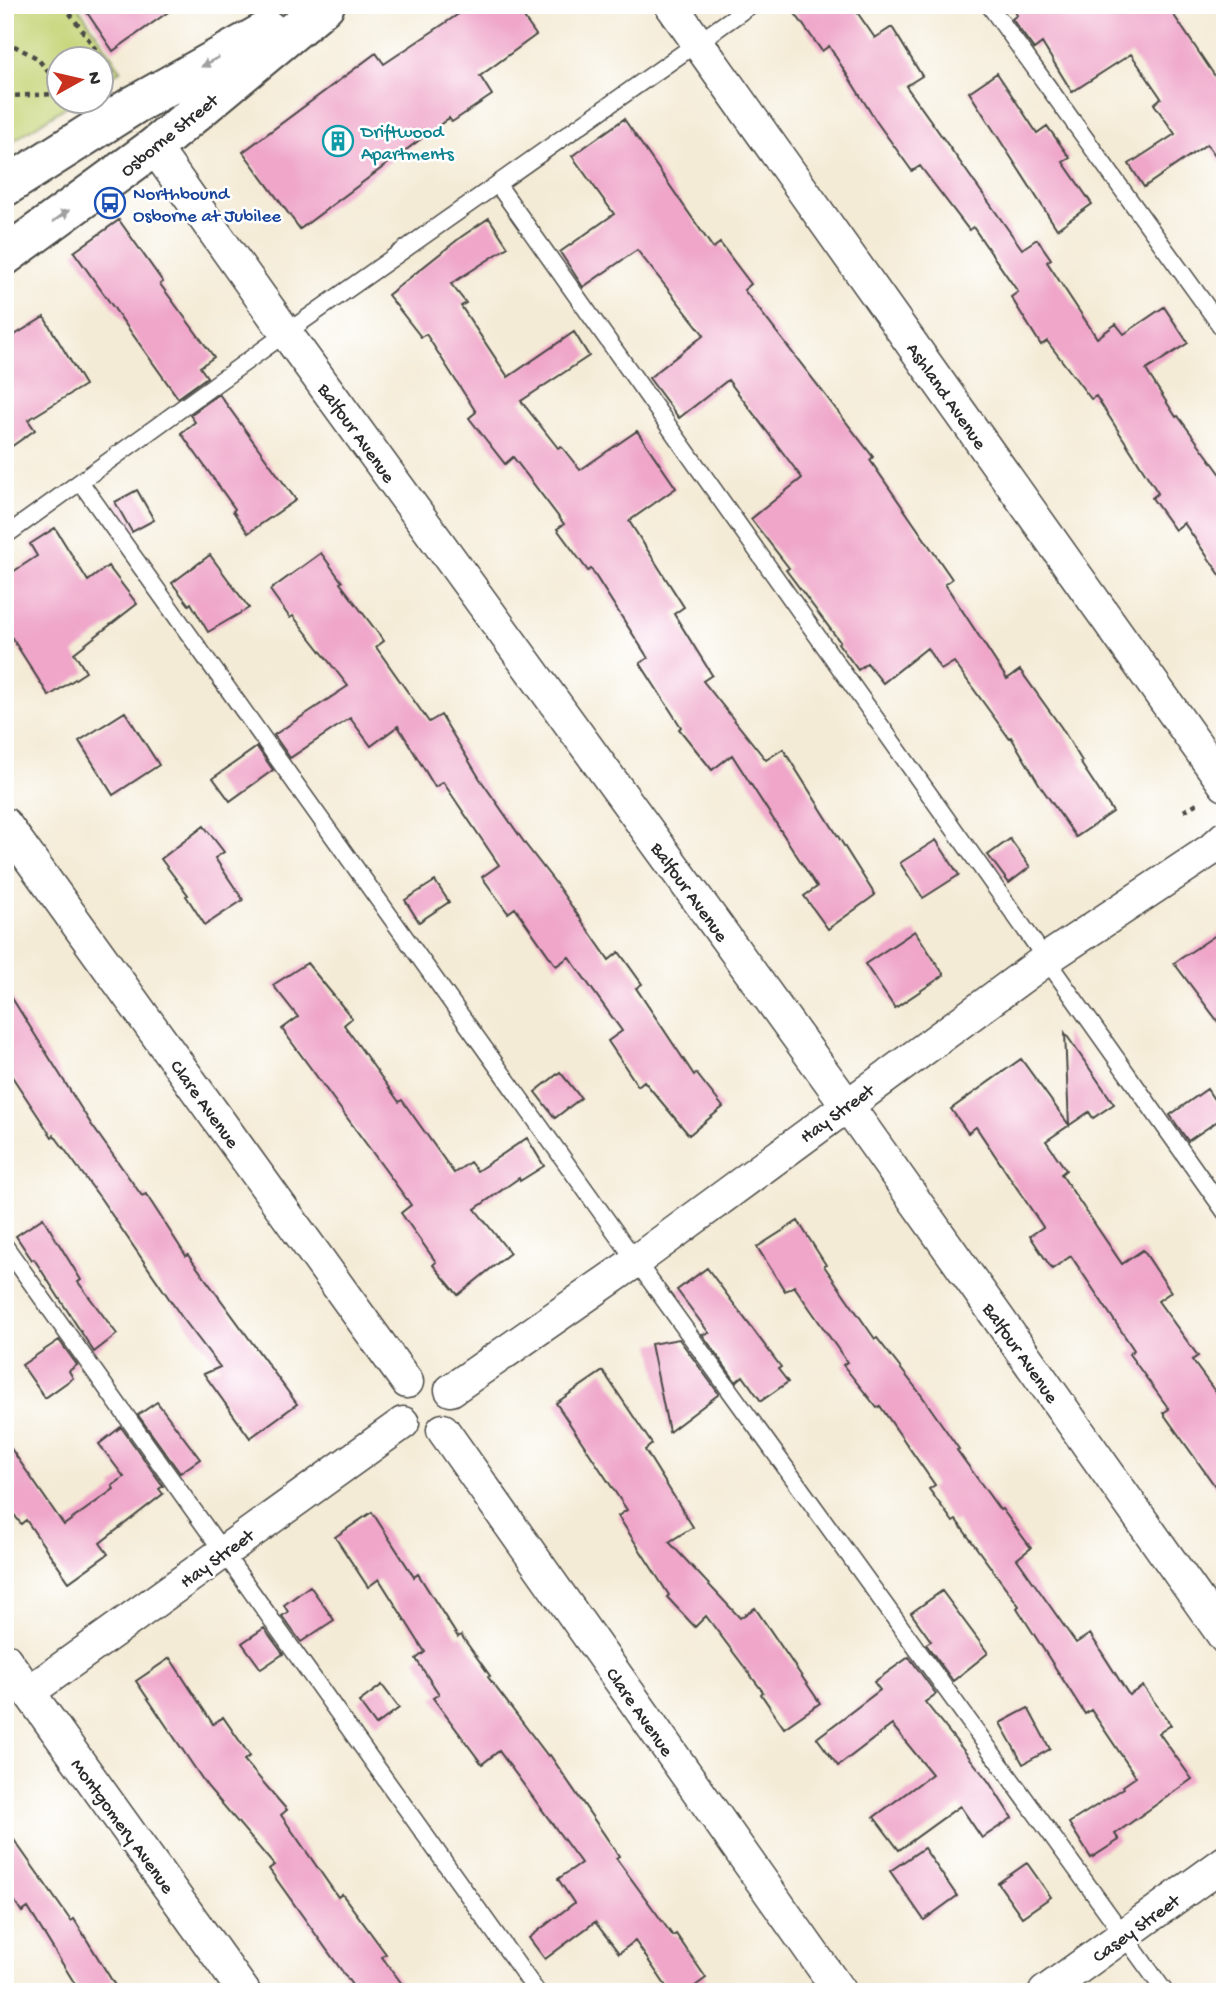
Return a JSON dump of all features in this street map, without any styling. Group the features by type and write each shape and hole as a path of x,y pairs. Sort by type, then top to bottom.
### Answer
{"main road":[{"name":"Osborne Street","path":"5,187 134,105 312,5"},
{"name":"Osborne Street","path":"5,256 154,147 326,5"}],"street":[{"name":"Ashland Avenue","path":"671,5 1216,799"},
{"name":"Balfour Avenue","path":"154,147 847,1105 1225,1638"},
{"path":"1216,799 1224,838"},
{"name":"Clare Avenue","path":"5,824 407,1382"},
{"name":"Hay Street","path":"451,1390 636,1261 1048,958 1212,849 1224,838"},
{"path":"424,1377 439,1380 451,1390 455,1411 443,1430 422,1435 403,1423 398,1401 407,1382 424,1377"},
{"name":"Hay Street","path":"29,1692 403,1423"},
{"name":"Clare Avenue","path":"443,1430 840,1992"},
{"name":"Montgomery Avenue","path":"5,1659 244,1992"},
{"name":"Casey Street","path":"1045,1992 1225,1862"}],"lane":[{"path":"5,536 286,333 751,5"},
{"path":"989,5 1225,332"},
{"path":"498,185 1048,958 1225,1212"},
{"path":"81,483 636,1261 1165,1992"},
{"path":"5,1246 537,1992"}],"path":[{"path":"64,5 134,105"},
{"path":"5,41 37,58 46,69"},
{"path":"5,96 46,95"},
{"path":"1184,811 1216,799"}],"green space":[{"path":"5,5 77,5 105,46 46,46 46,116 51,116 5,146"}],"building":[{"path":"82,5 178,5 116,49 116,46 110,46"},
{"name":"Driftwood Apartments","path":"472,5 515,5 536,35 480,76 492,95 452,122 449,118 300,229 243,152 376,53 384,64"},
{"path":"789,5 852,5 875,38 892,27 922,76 906,86 1022,249 1037,239 1051,259 1047,262 1097,338 1116,324 1124,334 1164,307 1188,343 1146,370 1176,417 1178,416 1225,480 1225,582 1184,523 1175,530 1152,498 1158,493 1096,396 1091,399 1047,341 1041,345 1011,297 1018,292 973,227 969,230 920,166 912,171 876,121 829,46 822,51"},
{"path":"1010,5 1167,5 1225,91 1225,169 1207,144 1144,187 1129,164 1175,134 1154,104 1161,98 1131,54 1072,92 1042,43 1034,49 1012,19 1017,15"},
{"path":"997,73 1037,133 1047,126 1070,158 1063,162 1092,204 1057,229 969,92"},
{"path":"624,119 713,248 720,243 751,284 744,290 873,457 870,460 952,579 945,584 1007,679 1020,670 1061,727 1113,812 1076,837 1011,737 1009,738 954,662 941,670 927,648 883,683 867,663 858,670 786,570 789,568 751,519 802,478 728,380 679,418 649,378 704,335 637,250 583,287 560,252 614,214 572,156"},
{"path":"489,218 508,247 451,284 466,303 461,306 508,377 574,332 589,356 521,401 558,448 561,446 580,470 637,431 676,488 629,521 684,607 674,614 712,675 703,681 766,760 783,749 875,895 828,929 804,896 817,887 732,755 712,770 679,729 681,727 640,663 648,658 591,569 588,571 557,529 564,524 513,457 505,464 469,418 476,412 426,334 421,337 388,295"},
{"path":"119,220 163,282 160,284 214,357 200,367 207,377 178,398 74,252"},
{"path":"44,317 85,385 28,420 35,430 5,451 5,341"},
{"path":"219,394 296,500 248,533 233,511 235,509 181,433 195,422 190,415"},
{"path":"137,490 154,520 132,532 115,502"},
{"path":"55,528 88,581 108,566 137,604 74,653 86,672 49,696 5,627 5,577 37,556 30,544"},
{"path":"321,553 384,641 376,647 429,722 441,715 480,779 526,845 609,960 619,952 642,984 636,988 694,1075 696,1073 723,1107 689,1135 644,1081 638,1086 608,1041 622,1031 569,957 556,966 515,908 508,913 482,877 499,865 443,782 435,787 398,726 371,746 350,718 290,758 274,735 348,686 293,616 290,618 270,590"},
{"path":"210,555 249,608 208,632 191,603 189,605 172,583"},
{"path":"125,712 159,765 113,795 79,741"},
{"path":"257,747 273,770 230,801 213,778"},
{"path":"204,826 224,852 215,858 243,900 205,925 186,896 188,895 161,859"},
{"path":"1010,839 1030,867 1009,883 988,855"},
{"path":"936,840 959,875 923,898 900,863"},
{"path":"435,881 449,902 419,922 405,900"},
{"path":"1225,929 1225,1031 1174,963"},
{"path":"915,931 944,975 895,1008 865,964"},
{"path":"307,963 352,1018 344,1025 454,1173 470,1162 477,1171 527,1138 544,1166 520,1181 519,1178 475,1209 510,1253 458,1295 433,1265 436,1262 401,1213 411,1205 282,1029 298,1017 273,985"},
{"path":"5,987 91,1124 142,1196 146,1194 186,1256 188,1255 297,1404 250,1438 204,1374 220,1367 181,1316 101,1199 54,1135 52,1137 5,1066"},
{"path":"1065,1033 1114,1104 1093,1118 1089,1112 1046,1141 1066,1170 1061,1174 1122,1264 1143,1250 1171,1292 1158,1301 1198,1356 1192,1360 1225,1405 1225,1500 1163,1413 1169,1409 1129,1354 1134,1350 1071,1256 1052,1269 1030,1236 1043,1227 976,1127 968,1133 951,1109 1021,1059 1069,1125"},
{"path":"560,1072 581,1098 555,1118 535,1092"},
{"path":"1207,1089 1225,1116 1188,1141 1170,1115"},
{"path":"43,1218 81,1280 78,1282 117,1334 94,1352 34,1259 32,1260 16,1236"},
{"path":"798,1221 826,1265 824,1266 875,1339 877,1338 922,1396 1000,1510 1002,1509 1031,1548 1017,1559 1076,1643 1090,1634 1129,1695 1143,1686 1171,1725 1159,1733 1192,1779 1115,1834 1119,1840 1091,1858 1069,1823 1124,1788 1123,1786 1136,1777 1091,1710 1085,1714 1017,1608 1019,1606 956,1520 953,1522 929,1489 935,1485 880,1406 877,1408 843,1365 847,1362 794,1286 785,1291 757,1247"},
{"path":"707,1268 781,1367 778,1369 788,1382 761,1401 743,1376 736,1382 702,1334 709,1333 677,1290"},
{"path":"679,1339 719,1394 669,1432 651,1344"},
{"path":"59,1340 77,1365 69,1371 73,1378 45,1398 22,1365"},
{"path":"603,1371 652,1444 645,1450 693,1527 669,1542 740,1618 755,1608 820,1703 784,1728 761,1694 763,1692 706,1616 695,1627 667,1597 669,1595 618,1516 627,1510 556,1403"},
{"path":"157,1402 200,1459 180,1473 138,1415"},
{"path":"121,1427 163,1486 159,1489 163,1494 100,1543 108,1554 69,1582 26,1520 21,1524 5,1502 5,1440 64,1525 114,1489 112,1486 124,1477 99,1444"},
{"path":"372,1512 414,1577 418,1574 458,1637 461,1635 490,1676 488,1677 548,1756 550,1755 619,1856 616,1858 673,1936 676,1934 706,1978 687,1992 670,1992 635,1941 619,1953 595,1922 545,1959 529,1938 574,1903 558,1879 581,1863 499,1751 482,1764 433,1698 439,1694 416,1659 425,1652 379,1579 368,1587 335,1537"},
{"path":"310,1586 334,1620 301,1642 282,1616 288,1612 284,1605"},
{"path":"942,1591 988,1653 953,1681 926,1644 931,1641 911,1613"},
{"path":"264,1628 283,1654 261,1669 242,1643"},
{"path":"909,1657 936,1694 925,1702 989,1782 1012,1818 982,1838 960,1806 899,1850 874,1817 932,1774 892,1725 838,1766 817,1738 880,1690 874,1682"},
{"path":"170,1658 213,1724 223,1717 250,1756 244,1760 287,1810 281,1815 338,1897 342,1894 386,1954 382,1957 408,1992 357,1992 269,1869 274,1865 207,1786 136,1681"},
{"path":"382,1685 399,1708 376,1725 359,1702"},
{"path":"1028,1708 1050,1749 1023,1764 1000,1723"},
{"path":"5,1827 71,1921 74,1919 119,1992 80,1992 28,1908 22,1912 5,1887"},
{"path":"924,1848 957,1896 924,1920 890,1871"},
{"path":"1027,1863 1051,1897 1022,1917 998,1883"}],"place":[{"name":"Driftwood Apartments","path":"338,141"},
{"name":"Northbound Osborne at Jubilee","path":"110,203"}]}
